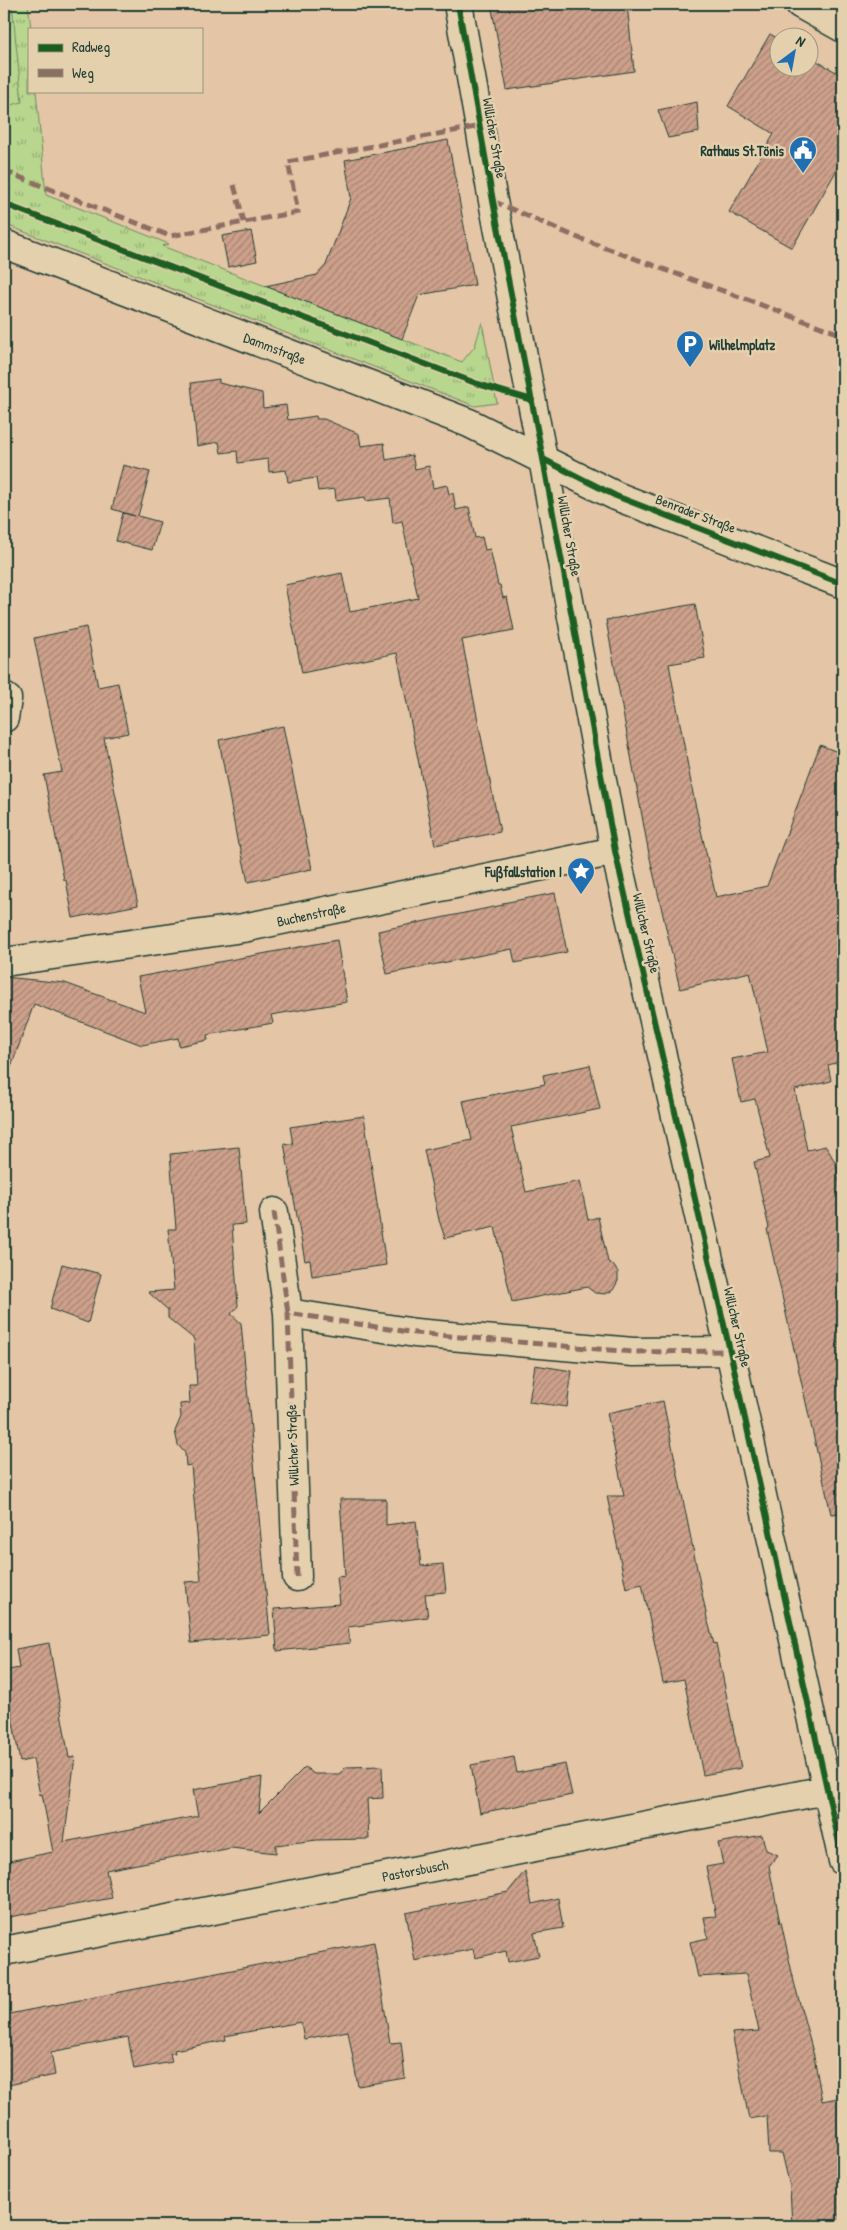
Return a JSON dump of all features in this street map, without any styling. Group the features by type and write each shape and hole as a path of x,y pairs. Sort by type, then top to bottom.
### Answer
{"street":[{"name":"Willicher Straße","path":"458,4 615,851 730,1351 843,1860"},
{"path":"800,4 843,28"},
{"name":"Dammstraße","path":"4,244 469,423 543,459"},
{"name":"Benrader Straße","path":"543,459 616,496 843,583"},
{"name":"Buchenstraße","path":"4,962 243,928 615,851"},
{"name":"Willicher Straße","path":"274,1212 288,1313 297,1577"},
{"name":"Willicher Straße","path":"288,1313 416,1333 633,1352 730,1351"},
{"name":"Pastorsbusch","path":"4,1951 826,1790"}],"green space":[{"path":"4,4 28,4 31,28 28,28 28,92 36,92 46,195 169,244 162,246 462,362 475,346 482,322 497,403 475,406 4,224"},
{"path":"4,4 12,4 22,102 4,107"}],"building":[{"path":"491,4 627,4 634,71 507,90"},
{"path":"770,34 770,78 820,78 820,63 843,76 843,159 792,248 729,212 774,134 728,106"},
{"path":"697,102 699,132 668,138 658,110"},
{"path":"448,140 475,285 419,295 402,339 265,286 317,275 326,265 351,198 345,160"},
{"path":"251,231 257,261 228,267 222,236"},
{"path":"219,379 219,383 262,393 263,408 286,405 288,420 316,416 317,419 324,419 359,434 361,446 384,443 386,460 412,455 415,469 429,466 433,488 447,485 449,494 453,493 456,510 469,507 475,538 482,537 485,550 490,549 498,585 500,585 503,598 507,597 514,630 462,640 500,832 435,845 397,653 302,673 285,585 342,573 350,612 418,598 402,521 393,523 390,498 366,501 365,497 336,501 335,489 318,491 316,478 288,482 286,470 269,472 268,459 238,463 237,451 221,453 219,442 197,446 191,383"},
{"path":"123,465 150,472 138,516 160,522 152,550 116,541 123,513 135,516 112,509"},
{"path":"695,604 705,658 669,664 694,799 716,897 767,886 820,745 843,754 843,1061 828,1065 831,1081 795,1090 807,1150 826,1146 836,1164 843,1205 843,1513 831,1514 767,1229 769,1228 754,1162 770,1158 755,1099 741,1102 732,1059 768,1052 750,972 680,989 649,854 606,620"},
{"path":"86,627 98,687 118,683 128,733 104,738 138,905 73,918 44,775 62,772 34,638"},
{"path":"283,726 312,869 248,882 240,845 238,845 219,740"},
{"path":"555,893 567,952 515,963 512,949 387,974 378,931"},
{"path":"337,940 347,1002 271,1015 273,1023 207,1035 208,1040 179,1046 178,1038 142,1045 34,1004 7,1078 4,1077 4,977 65,983 145,1012 138,977"},
{"path":"590,1065 600,1109 511,1127 526,1192 580,1181 588,1220 598,1217 608,1262 618,1272 618,1281 613,1290 606,1294 595,1293 587,1287 512,1302 495,1227 445,1238 439,1220 424,1150 472,1140 463,1101 545,1084 543,1075"},
{"path":"364,1116 386,1265 312,1276 310,1260 305,1261 284,1143 293,1145 290,1127"},
{"path":"239,1147 246,1224 232,1225 238,1306 231,1314 241,1323 270,1635 191,1643 185,1582 201,1581 191,1465 186,1466 185,1453 178,1445 175,1431 181,1417 180,1404 190,1403 189,1386 197,1386 194,1339 168,1318 168,1310 148,1292 174,1290 168,1229 176,1229 170,1154"},
{"path":"62,1264 101,1274 88,1323 50,1309"},
{"path":"535,1365 572,1371 567,1407 529,1402"},
{"path":"663,1401 707,1618 714,1644 716,1643 741,1768 703,1775 684,1679 663,1683 642,1584 626,1588 607,1496 624,1496 607,1413"},
{"path":"340,1499 386,1499 386,1525 416,1521 421,1566 443,1564 446,1592 425,1594 428,1617 348,1627 350,1643 277,1651 274,1609 340,1604 337,1577 345,1576"},
{"path":"49,1643 69,1758 75,1757 64,1842 198,1816 193,1790 262,1777 259,1813 305,1767 314,1774 339,1774 346,1767 382,1766 383,1798 367,1799 369,1839 317,1840 276,1845 276,1853 231,1848 206,1853 205,1851 106,1870 112,1898 4,1918 4,1862 53,1852 33,1759 20,1762 4,1671 19,1668 16,1649"},
{"path":"514,1757 517,1773 565,1764 572,1795 480,1813 471,1765"},
{"path":"762,1835 766,1850 778,1855 769,1866 780,1923 814,2056 822,2101 843,2097 843,2226 792,2226 790,2187 782,2153 769,2153 767,2116 749,2119 732,2033 759,2031 746,1974 698,1977 690,1942 708,1938 704,1917 716,1916 706,1867 723,1864 718,1843"},
{"path":"525,1871 532,1904 558,1898 563,1928 534,1933 539,1956 508,1962 506,1951 475,1958 473,1949 415,1961 406,1913 508,1892"},
{"path":"374,1942 390,2043 401,2042 405,2078 358,2086 348,2031 304,2039 301,2022 225,2036 226,2040 174,2050 175,2053 170,2053 172,2062 134,2069 128,2037 51,2052 55,2075 4,2086 4,2015"}],"marked path":[{"path":"4,171 170,236 298,212 288,162 481,126"},
{"path":"234,185 244,222"},
{"path":"493,201 576,237 843,335"},
{"path":"274,1212 288,1313"},
{"path":"297,1577 288,1313 415,1333 633,1352 730,1351"}],"cycle path":[{"path":"458,4 615,851 730,1351 843,1861"},
{"path":"4,204 478,384 532,400"},
{"path":"543,459 616,496 843,584"}],"place":[{"name":"Rathaus St.Tönis","path":"803,174"},
{"name":"Wilhelmplatz","path":"690,368"},
{"name":"Fußfallstation I","path":"581,895"}]}
